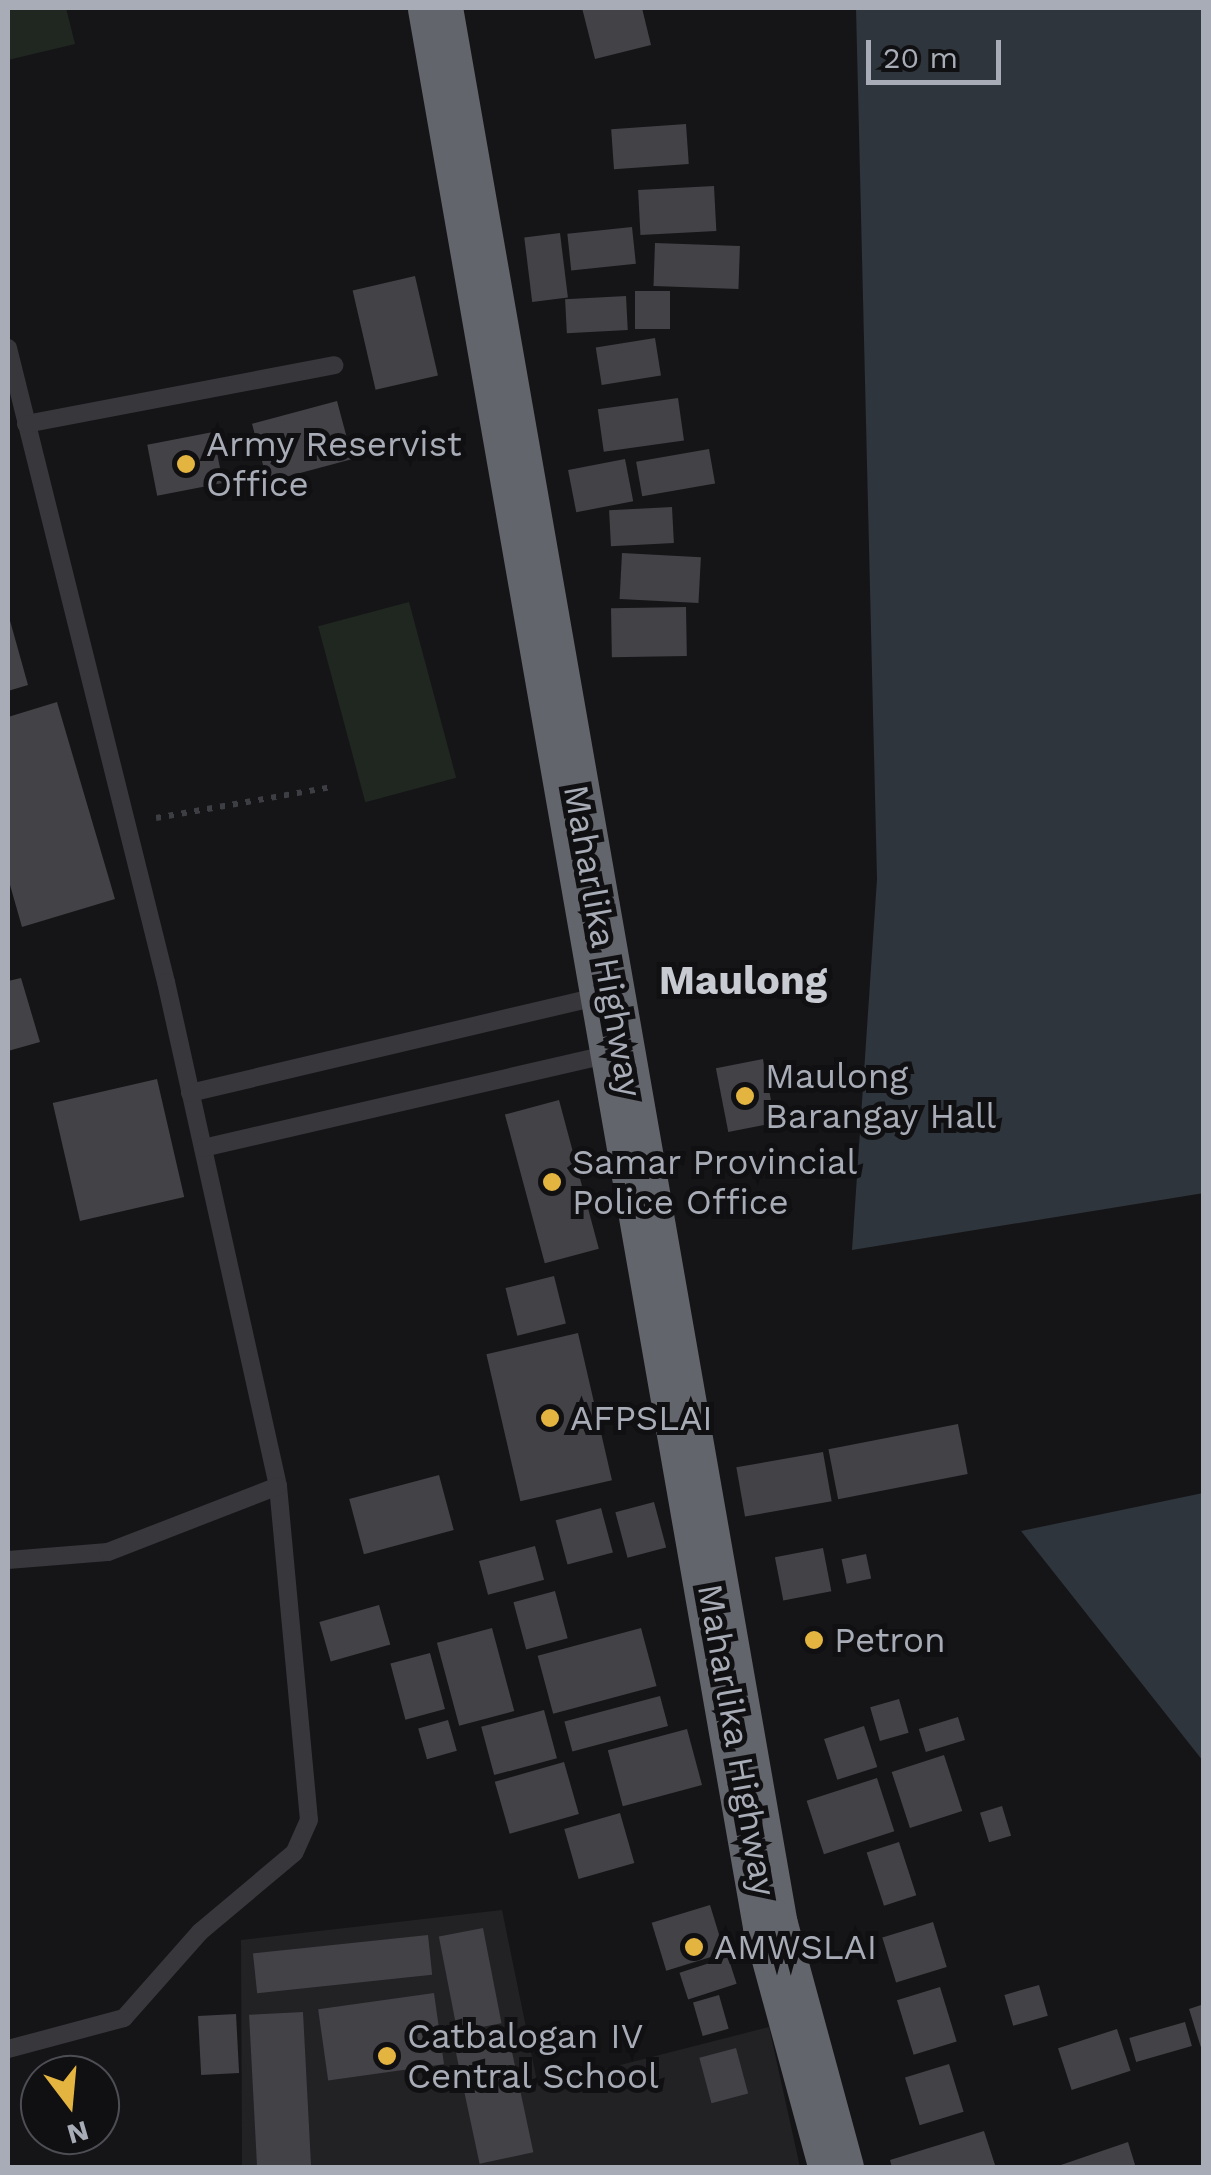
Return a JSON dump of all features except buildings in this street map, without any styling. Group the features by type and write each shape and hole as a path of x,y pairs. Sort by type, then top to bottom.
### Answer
{"highway":[{"name":"Maharlika Highway","path":"436,8 624,1050 770,1925 836,2168"}],"lane":[{"path":"8,348 190,1093 278,1486 309,1820 302,1836 124,2018 8,2048"},
{"path":"26,424 334,365"},
{"path":"190,1093 611,994"},
{"path":"203,1148 624,1050"},
{"path":"8,1560 108,1552 278,1486"}],"path":[{"path":"125,824 332,787"}],"shaded area":[{"path":"8,8 66,8 75,44 8,60"},
{"path":"856,8 1203,8 1204,1193 852,1250 877,879"},
{"path":"409,602 456,778 365,802 318,626"},
{"path":"1204,1493 1203,1761 1021,1531"},
{"name":"Catbalogan IV Central School","path":"502,1910 538,2086 769,2027 800,2167 242,2167 241,1940"}],"place":[{"name":"Army Reservist Office","path":"186,464"},
{"name":"Maulong Barangay Hall","path":"745,1096"},
{"name":"Samar Provincial Police Office","path":"552,1182"},
{"name":"AFPSLAI","path":"550,1418"},
{"name":"Petron","path":"814,1640"},
{"name":"AMWSLAI","path":"694,1947"},
{"name":"Catbalogan IV Central School","path":"387,2056"}],"district":[{"name":"Maulong","path":"743,981"}]}
